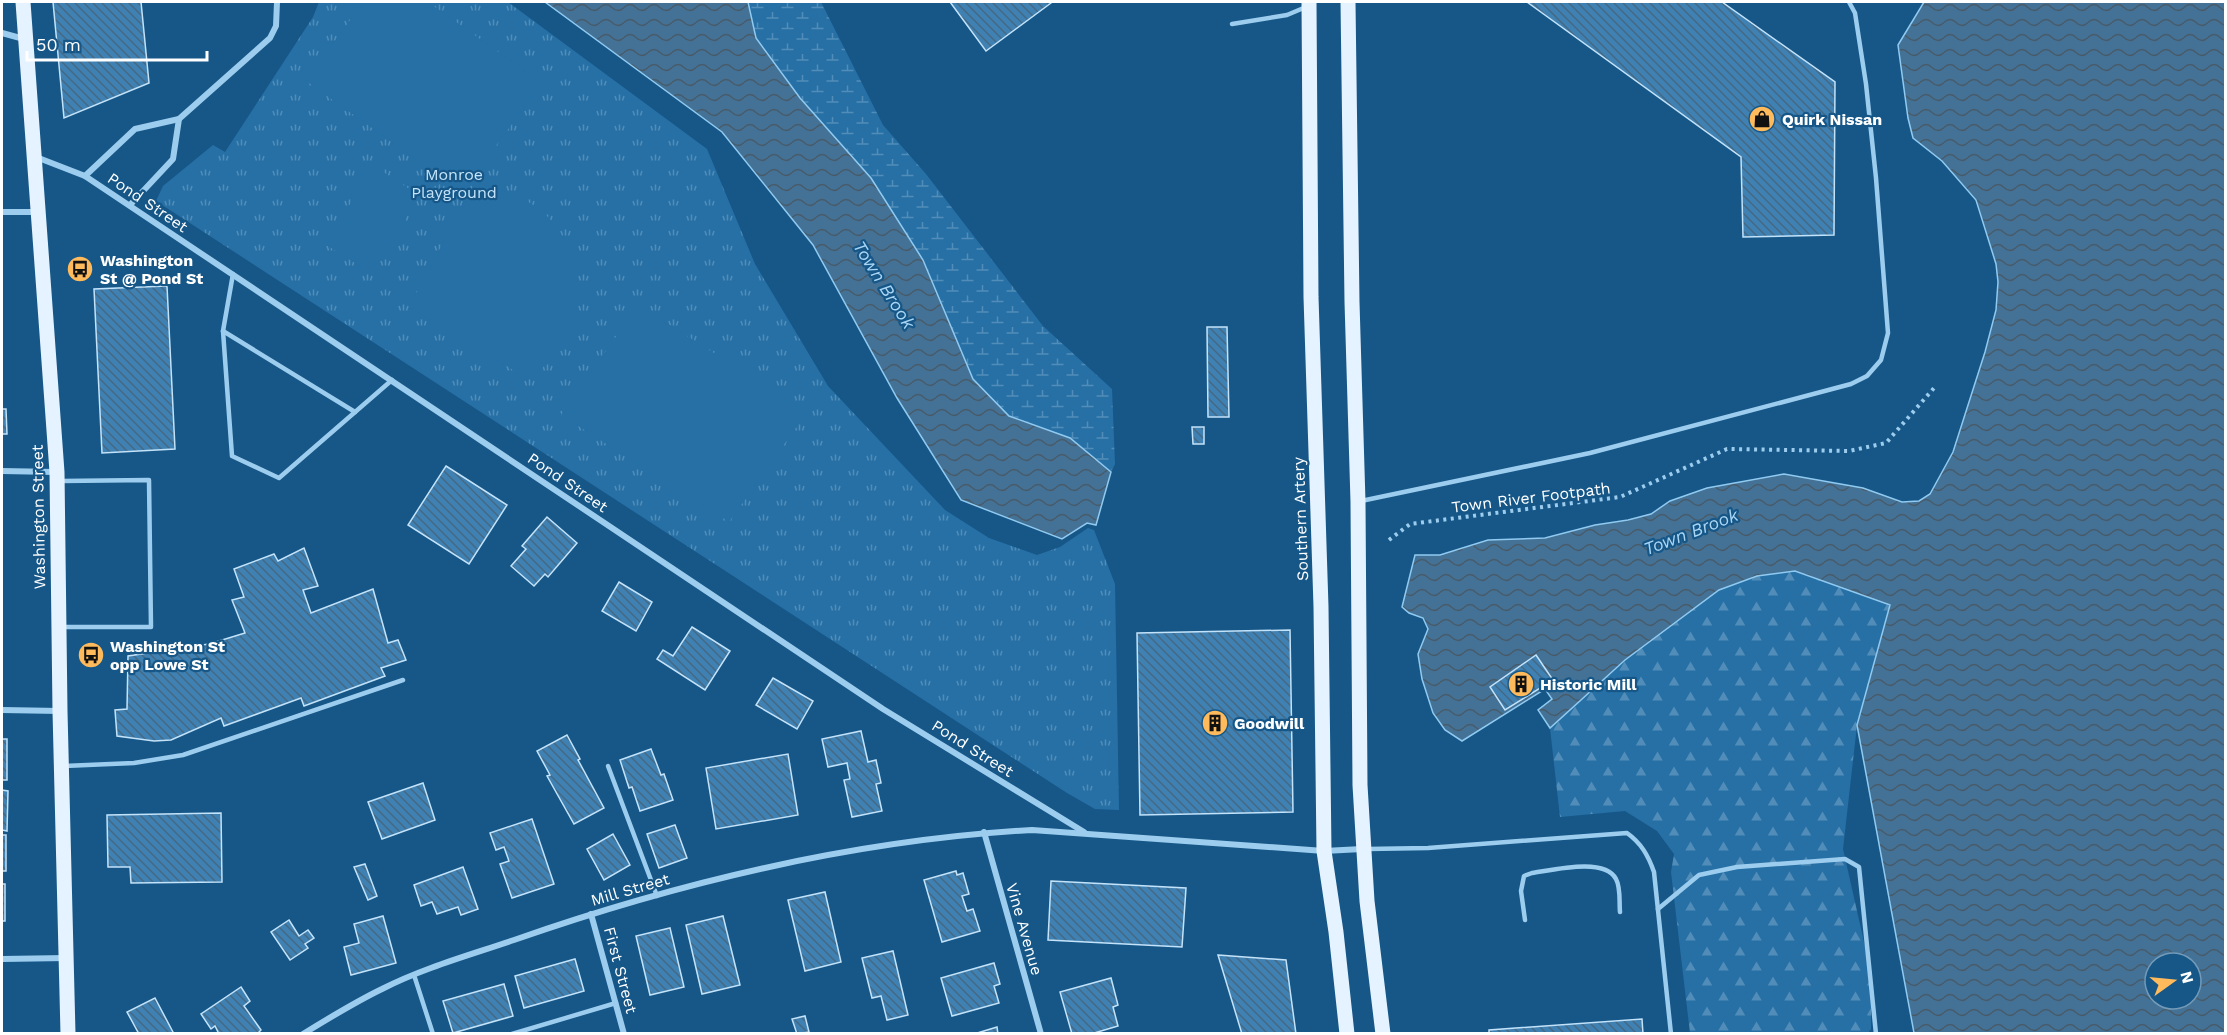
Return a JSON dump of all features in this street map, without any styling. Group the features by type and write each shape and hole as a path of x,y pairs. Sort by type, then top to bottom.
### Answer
{"main road":[{"name":"Washington Street","path":"23,2 57,477 68,1034"},
{"path":"1348,2 1352,302 1358,502 1360,784 1367,901 1383,1034"},
{"name":"Southern Artery","path":"1309,4 1311,297 1321,607 1324,851 1336,932 1347,1034"}],"street":[{"path":"85,176 135,129 179,120 270,38 276,26 277,2"},
{"path":"2,33 26,40"},
{"path":"130,206 173,159 179,120"},
{"name":"Pond Street","path":"35,156 85,176 873,702 1084,832"},
{"path":"2,212 39,213"},
{"path":"2,471 57,477"},
{"path":"2,710 60,711"},
{"name":"Pond Street","path":"984,832 1032,830 1084,832 1324,851 1364,849"},
{"name":"Mill Street","path":"303,1034 382,988 591,914 821,857 886,845 984,832"},
{"name":"Vine Avenue","path":"984,832 1041,1034"},
{"name":"First Street","path":"591,914 624,1034"},
{"path":"2,959 66,958"}],"lane":[{"path":"1358,502 1528,468 1590,453 1851,384 1867,376 1881,360 1888,333 1866,84 1855,13 1849,2"},
{"path":"1232,24 1287,15 1309,4"},
{"path":"233,274 223,331 232,456 279,478 392,380"},
{"path":"223,331 355,412"},
{"path":"57,477 149,480 151,627 59,627"},
{"path":"61,766 134,763 183,755 402,680"},
{"path":"608,766 657,896"},
{"path":"1364,849 1428,848 1627,833 1637,840 1654,872 1671,1034"},
{"path":"1658,909 1699,875 1737,867 1845,859 1859,867 1876,1034"},
{"path":"1524,920 1521,891 1524,876 1532,873 1597,866 1611,871 1617,881 1620,912"},
{"path":"414,975 433,1034"},
{"path":"512,1034 616,1003"}],"path":[{"name":"Town River Footpath","path":"1389,540 1410,524 1620,497 1728,449 1849,451 1886,443 1934,388"}],"green space":[{"name":"Monroe Playground","path":"319,2 508,2 707,149 755,264 828,386 945,510 989,538 1037,555 1060,547 1088,528 1094,530 1115,584 1119,810 1095,809 1067,793 156,201 163,186 213,145 225,152 313,17"},
{"path":"363,2 428,2 542,83 462,192 306,81"},
{"path":"748,2 821,2 883,125 926,174 1043,326 1112,389 1115,464 1111,472 1070,438 1009,416 973,379 923,260 871,178 800,98 756,38"},
{"path":"374,166 420,196 371,273 325,244"},
{"path":"475,182 513,194 539,209 557,229 572,260 576,293 569,327 554,356 528,379 409,307"},
{"path":"638,305 807,412 729,522 561,415"},
{"path":"1795,571 1890,606 1857,725 1843,849 1871,973 1871,1029 1868,1033 1690,1033 1671,872 1674,854 1657,831 1625,811 1560,817 1550,728 1625,660 1719,590 1757,576"}],"water":[{"name":"Town Brook","path":"545,2 748,2 756,38 800,98 871,178 923,260 973,379 1009,416 1070,438 1111,472 1096,525 1087,523 1062,539 961,500 897,398 813,245 722,132"},
{"name":"Town Brook","path":"1924,2 2225,2 2225,1033 1914,1033 1857,725 1890,605 1795,571 1757,576 1719,590 1625,660 1550,728 1538,710 1552,699 1545,689 1462,741 1445,730 1433,713 1422,679 1418,654 1428,629 1423,618 1409,613 1402,607 1415,555 1440,555 1488,540 1545,538 1595,525 1628,520 1651,514 1670,501 1707,488 1784,474 1863,488 1902,502 1919,501 1930,494 1953,452 1985,352 1996,310 1998,282 1996,264 1976,200 1942,161 1913,138 1898,45"}],"building":[{"path":"53,2 141,2 149,83 64,118"},
{"path":"950,2 1050,2 1051,3 986,51"},
{"name":"Quirk Nissan","path":"1527,2 1722,2 1835,82 1834,235 1743,237 1741,157"},
{"path":"167,286 175,449 102,453 94,289"},
{"path":"1207,327 1227,327 1229,417 1208,417"},
{"path":"2,409 6,409 7,434 2,434"},
{"path":"1192,427 1204,427 1204,444 1193,444"},
{"path":"446,466 507,505 469,564 408,525"},
{"path":"547,517 577,543 548,577 545,574 534,586 511,566 526,549 522,546"},
{"path":"304,548 318,586 303,590 311,613 373,589 388,643 398,640 406,660 381,668 385,676 304,706 301,698 224,726 221,718 171,740 154,741 117,736 115,710 127,709 128,656 209,644 245,633 232,600 244,597 234,569 274,554 278,561"},
{"path":"619,582 652,602 636,631 602,611"},
{"path":"692,627 730,651 705,690 657,659 663,650 673,656"},
{"name":"Goodwill","path":"1290,630 1293,812 1140,815 1137,633"},
{"name":"Historic Mill","path":"1536,655 1553,680 1505,710 1490,687"},
{"path":"773,678 813,701 797,729 756,705"},
{"path":"861,731 868,762 876,760 881,783 876,784 882,811 852,817 844,780 850,779 847,763 828,767 822,739"},
{"path":"567,735 604,808 574,824 547,776 550,775 537,751"},
{"path":"2,739 7,739 7,780 2,780"},
{"path":"651,749 661,775 664,774 673,800 640,811 632,787 629,788 620,760"},
{"path":"788,754 798,815 716,829 706,768"},
{"path":"423,783 435,820 382,839 368,802"},
{"path":"2,790 8,791 7,831 2,830"},
{"path":"221,813 222,882 131,883 130,867 108,867 107,815"},
{"path":"532,819 554,884 512,898 500,864 509,861 504,847 496,850 490,833"},
{"path":"675,825 687,858 659,868 647,834"},
{"path":"613,834 630,865 604,880 587,849"},
{"path":"2,835 6,835 6,871 2,871"},
{"path":"365,864 377,896 368,900 354,867"},
{"path":"463,867 478,909 461,915 458,907 437,914 432,902 421,906 414,885"},
{"path":"956,871 957,875 963,873 969,894 962,896 967,911 973,909 980,931 942,942 924,880"},
{"path":"1051,881 1186,888 1182,947 1048,940"},
{"path":"2,884 5,884 5,921 2,921"},
{"path":"825,892 841,962 805,971 788,900"},
{"path":"383,916 396,963 351,975 344,947 359,943 354,924"},
{"path":"723,916 740,985 702,994 686,925"},
{"path":"289,920 299,936 308,930 314,938 305,944 308,948 290,960 271,932"},
{"path":"670,928 684,987 650,995 636,936"},
{"path":"893,951 908,1015 887,1020 881,996 872,998 862,958"},
{"path":"1218,955 1286,960 1296,1034 1242,1034"},
{"path":"575,959 584,991 524,1008 515,976"},
{"path":"994,963 1000,984 994,986 999,1003 952,1016 941,978"},
{"path":"1111,978 1118,1005 1113,1007 1118,1026 1091,1034 1072,1034 1060,992"},
{"path":"504,984 513,1016 453,1033 443,1001"},
{"path":"241,987 250,1001 244,1006 261,1030 257,1034 219,1034 215,1026 211,1029 201,1014"},
{"path":"155,998 174,1034 139,1034 127,1012"},
{"path":"805,1016 809,1032 797,1034 792,1019"},
{"path":"1642,1019 1643,1034 1489,1034 1489,1030"},
{"path":"997,1027 998,1034 974,1034"}],"place":[{"name":"Quirk Nissan","path":"1762,119"},
{"name":"Washington St @ Pond St","path":"80,269"},
{"name":"Washington St opp Lowe St","path":"91,655"},
{"name":"Historic Mill","path":"1521,684"},
{"name":"Goodwill","path":"1215,723"}]}
